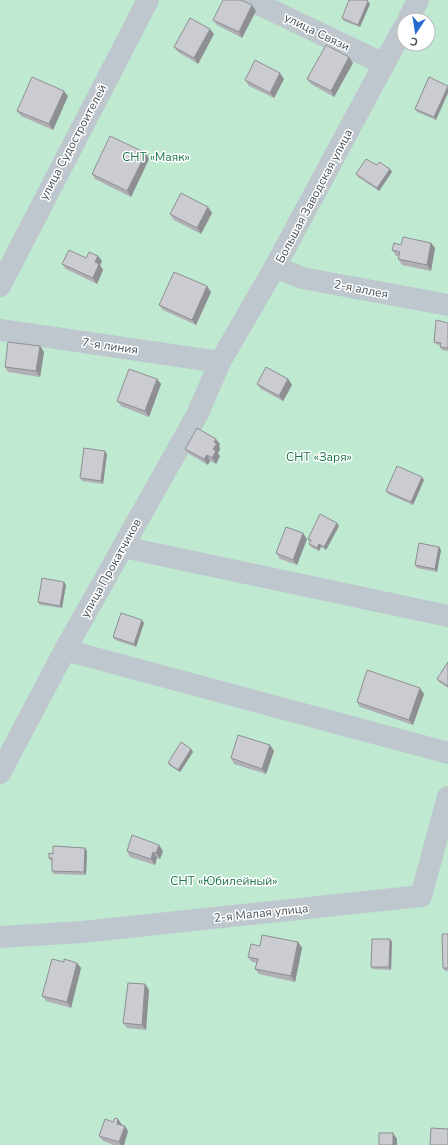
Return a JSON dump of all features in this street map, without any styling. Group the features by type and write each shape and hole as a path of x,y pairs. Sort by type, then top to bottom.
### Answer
{"street":[{"name":"улица Судостроителей","path":"0,286 148,0"},
{"name":"улица Связи","path":"250,0 384,64"},
{"path":"412,12 418,0"},
{"name":"Большая Заводская улица","path":"220,362 275,267 396,42"},
{"name":"2-я аллея","path":"275,267 302,278 448,305"},
{"name":"7-я линия","path":"0,330 220,362"},
{"name":"улица Прокатчиков","path":"0,773 65,650 197,415 220,362"},
{"path":"123,547 448,616"},
{"path":"65,650 448,753"},
{"name":"2-я Малая улица","path":"0,937 82,932 421,896 448,797"}],"green space":[{"path":"0,0 448,0 448,1145 0,1145"}],"building":[{"path":"223,0 241,0 252,5 239,32 213,20"},
{"path":"349,0 368,1 358,25 342,18"},
{"path":"190,18 210,29 194,58 174,47"},
{"path":"326,45 349,57 331,91 307,79"},
{"path":"255,60 280,73 270,93 245,80"},
{"path":"32,77 64,91 49,124 17,111"},
{"path":"429,77 448,86 434,117 415,109"},
{"path":"110,136 146,153 127,191 92,174"},
{"path":"366,159 377,165 379,162 390,169 377,188 356,174"},
{"path":"181,193 208,207 197,228 170,214"},
{"path":"403,237 431,243 427,265 398,259 400,252 392,250 394,243 401,245"},
{"path":"69,250 86,258 89,252 98,256 95,262 99,264 93,278 62,264"},
{"path":"174,272 207,286 192,320 159,305"},
{"path":"436,320 448,323 448,348 440,347 441,343 434,342"},
{"path":"8,342 40,346 36,371 5,367"},
{"path":"266,367 288,379 279,396 257,384"},
{"path":"129,369 157,379 145,411 117,401"},
{"path":"197,428 216,439 214,442 217,444 213,449 216,451 212,458 207,455 204,459 185,449"},
{"path":"84,448 105,451 101,481 80,478"},
{"path":"397,466 422,477 411,502 386,491"},
{"path":"320,514 337,523 324,547 319,544 317,548 309,544 311,540 308,539"},
{"path":"286,527 303,533 293,560 276,553"},
{"path":"419,543 439,547 435,569 415,565"},
{"path":"42,578 64,582 60,606 38,602"},
{"path":"121,613 142,620 134,644 113,637"},
{"path":"448,662 448,686 437,679"},
{"path":"367,670 420,688 409,720 357,702"},
{"path":"238,735 270,745 262,769 231,758"},
{"path":"181,742 191,749 178,770 168,763"},
{"path":"132,835 159,845 156,853 153,852 151,859 127,851"},
{"path":"53,846 85,848 84,872 52,871 52,858 49,858 49,853 53,854"},
{"path":"442,934 448,934 448,968 443,968"},
{"path":"262,935 298,942 291,976 255,969 258,959 248,957 251,944 260,946"},
{"path":"372,939 390,939 389,967 371,967"},
{"path":"52,959 64,962 64,959 77,963 67,1002 42,996"},
{"path":"128,983 145,984 142,1025 123,1023"},
{"path":"115,1118 118,1119 117,1124 125,1126 119,1142 99,1136 105,1119 113,1122"},
{"path":"431,1128 448,1129 448,1145 430,1145"},
{"path":"379,1133 393,1133 393,1145 379,1145"}],"park label":[{"name":"СНТ «Маяк»","path":"156,157"},
{"name":"СНТ «Заря»","path":"319,457"},
{"name":"СНТ «Юбилейный»","path":"224,881"}]}
